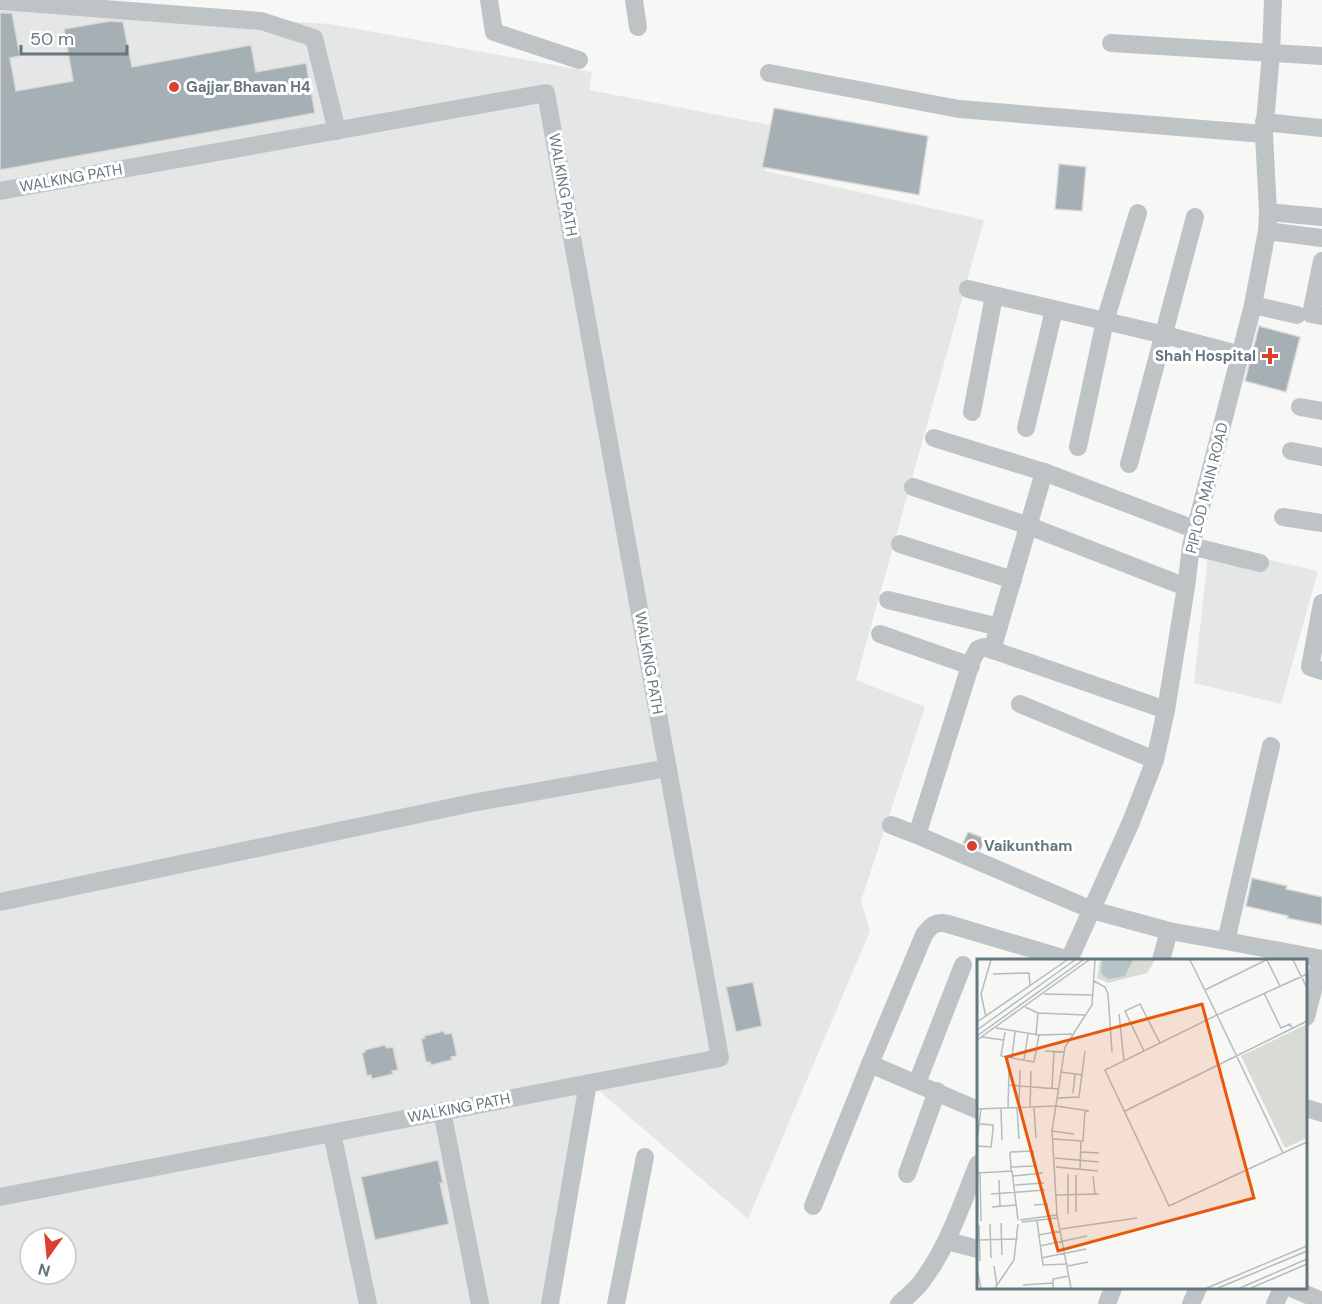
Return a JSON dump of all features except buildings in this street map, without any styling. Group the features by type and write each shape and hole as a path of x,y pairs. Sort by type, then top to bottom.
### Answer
{"street":[{"path":"489,0 494,32 579,60"},
{"path":"634,0 638,27"},
{"name":"PIPLOD MAIN ROAD","path":"1069,959 1131,822 1155,760 1166,711 1192,538 1253,304 1267,231 1264,128 1273,0"},
{"path":"0,2 261,21 314,38 337,131"},
{"path":"1112,43 1322,56"},
{"path":"769,73 959,109 1264,128 1322,128"},
{"name":"WALKING PATH","path":"0,191 546,93 720,1058 0,1197"},
{"path":"1268,212 1322,217"},
{"path":"1078,447 1106,321 1138,213"},
{"path":"1129,464 1195,217"},
{"path":"1267,231 1322,238"},
{"path":"1322,261 1311,314 1322,316"},
{"path":"968,290 1165,335 1241,355"},
{"path":"972,412 994,296"},
{"path":"1253,304 1297,315"},
{"path":"1026,428 1054,310"},
{"path":"1300,407 1322,411"},
{"path":"934,438 1044,472 1192,538 1260,563"},
{"path":"1291,451 1322,457"},
{"path":"992,650 1044,472"},
{"path":"914,487 1029,526 1186,588"},
{"path":"1283,517 1322,523"},
{"path":"900,544 1013,580"},
{"path":"888,600 999,627"},
{"path":"1322,603 1310,668 1322,671"},
{"path":"880,634 970,666"},
{"path":"917,835 970,666 978,649 984,647 1166,711"},
{"path":"1020,704 1155,760"},
{"path":"1226,941 1271,746"},
{"path":"0,903 472,803 668,768"},
{"path":"891,825 1092,910 1169,932 1226,941 1249,953 1322,959 1307,1010"},
{"path":"813,1206 924,935 935,923 942,922 1066,959"},
{"path":"1161,959 1169,932"},
{"path":"917,1083 963,965"},
{"path":"870,1064 977,1110"},
{"path":"550,1304 588,1083"},
{"path":"907,1174 937,1091"},
{"path":"1307,1109 1322,1113"},
{"path":"442,1112 480,1304"},
{"path":"332,1133 368,1304"},
{"path":"616,1304 645,1157"},
{"path":"899,1304 920,1284 947,1241 977,1166"},
{"path":"947,1241 977,1249"},
{"path":"1107,1304 1112,1289"},
{"path":"1191,1304 1197,1289"},
{"path":"1275,1304 1281,1289"},
{"path":"1295,1289 1322,1301"}],"shaded area":[{"path":"0,3 330,24 592,72 589,90 770,125 765,171 984,220 856,680 925,707 861,901 870,931 748,1219 596,1088 556,1304 0,1304"},
{"path":"1209,546 1318,571 1281,704 1194,683"}],"place":[{"name":"Gajjar Bhavan H4","path":"174,87"},
{"name":"Shah Hospital","path":"1270,356"},
{"name":"Vaikuntham","path":"972,846"}]}
